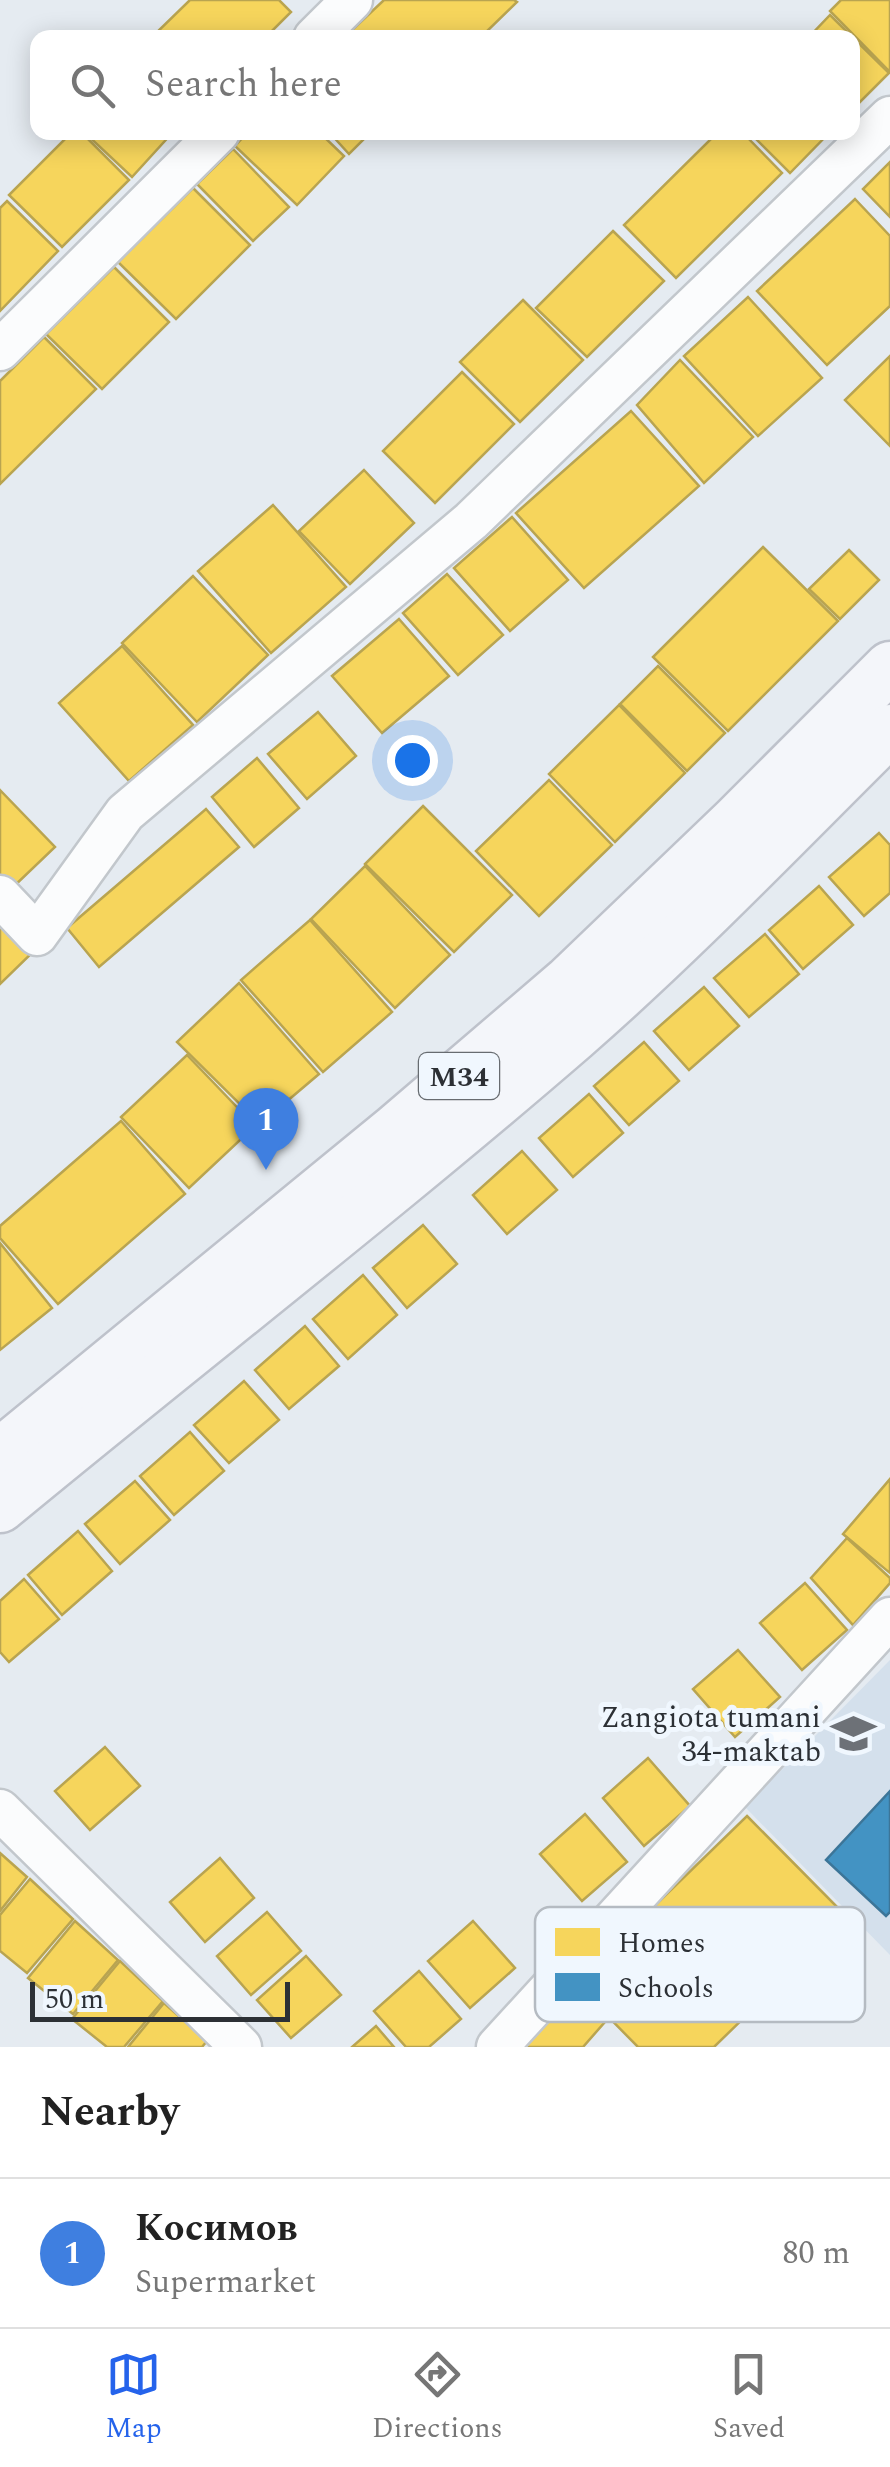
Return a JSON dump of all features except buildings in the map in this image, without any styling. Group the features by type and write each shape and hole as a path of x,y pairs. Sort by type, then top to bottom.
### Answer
{"main road":[{"name":"M34","path":"0,1454 395,1130 568,982 890,667"},
{"name":"M34","path":"0,1507 424,1164 577,1033 890,730"}],"street":[{"path":"322,30 352,0"},
{"path":"0,896 36,935 125,813 471,521 890,117"},
{"path":"0,350 210,140"},
{"path":"625,1907 890,1618"},
{"path":"0,1810 241,2047"},
{"path":"497,2047 535,2006"}],"shaded area":[{"name":"Zangiota tumani 34-maktab","path":"890,1660 890,1955 865,1929 865,1907 843,1907 745,1807"}],"place":[{"name":"Косимов","path":"266,1170"},
{"name":"Zangiota tumani 34-maktab","path":"854,1734"}]}
